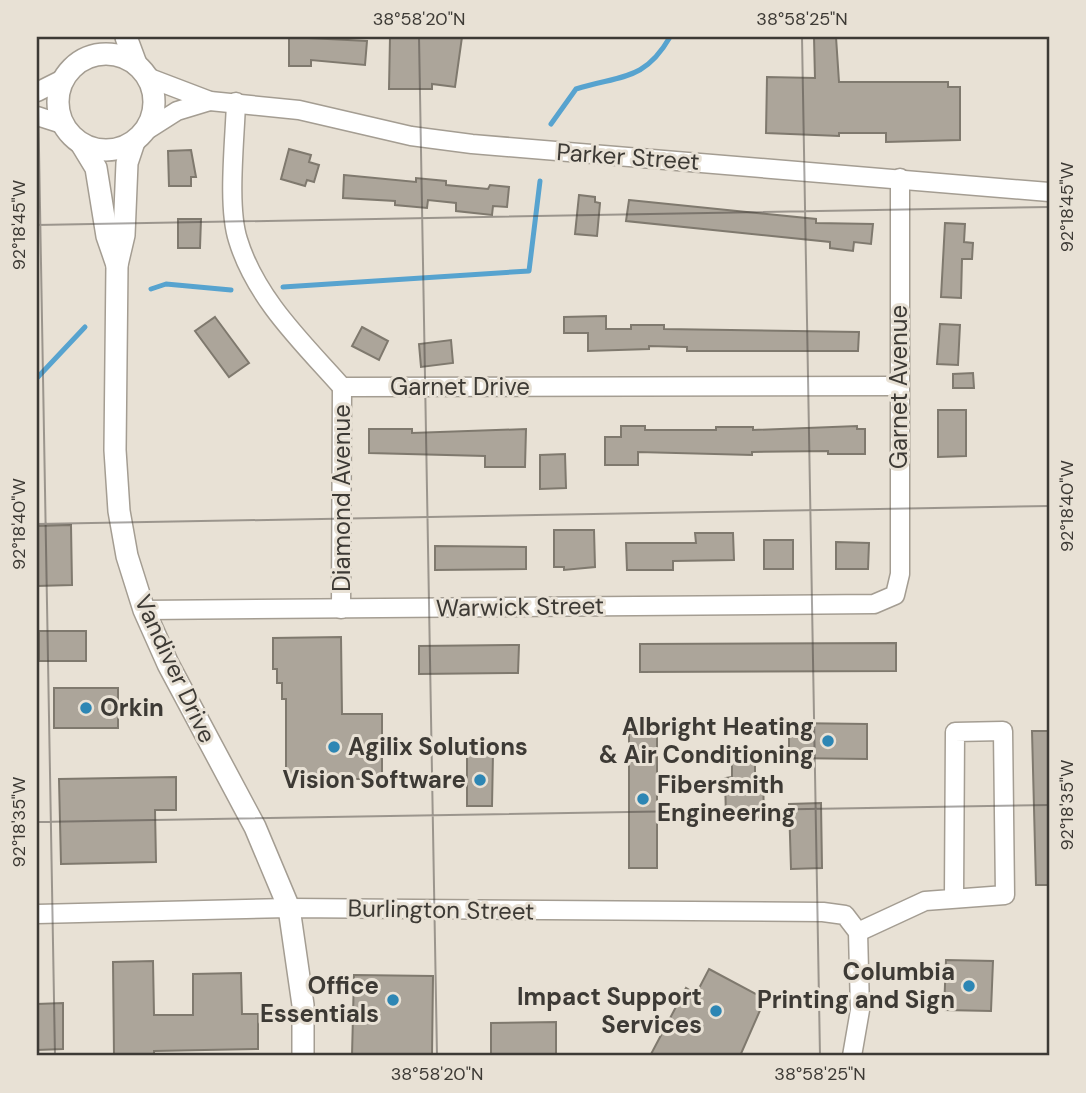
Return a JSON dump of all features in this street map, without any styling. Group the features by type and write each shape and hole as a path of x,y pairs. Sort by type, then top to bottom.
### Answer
{"main road":[{"path":"127,37 153,92 154,109 139,137 109,151 82,145 62,124 57,104 63,79 98,46 121,56 141,71"},
{"name":"Vandiver Drive","path":"139,137 127,163 124,235 117,265 116,484 127,556 144,610 168,664 255,827 289,908 303,1006 303,1056"},
{"name":"Vandiver Drive","path":"82,145 96,168 107,236 117,265"}],"street":[{"name":"Parker Street","path":"141,71 210,101"},
{"path":"37,92 63,79"},
{"name":"Parker Street","path":"139,137 177,111 210,101 236,102 299,110 411,136 472,144 1049,192"},
{"path":"236,102 234,211 237,239 253,276 278,314 342,387"},
{"path":"37,116 62,124"},
{"name":"Garnet Avenue","path":"895,595 900,574 898,386 901,178"},
{"name":"Garnet Drive","path":"342,387 898,386"},
{"name":"Diamond Avenue","path":"341,609 342,387"},
{"name":"Warwick Street","path":"144,610 874,604 895,595"},
{"path":"852,1056 860,1010 858,932 925,901 1005,895 1003,731 955,732 954,898"},
{"name":"Burlington Street","path":"37,914 289,908 823,912 845,915 858,932"}],"building":[{"path":"289,37 367,41 365,65 311,60 311,66 289,66"},
{"path":"390,37 462,37 455,87 432,84 432,89 389,89"},
{"path":"814,37 836,37 839,82 948,82 948,87 960,87 960,140 886,142 886,133 839,133 839,136 766,133 767,77 815,78"},
{"path":"289,149 311,155 309,162 319,165 314,182 307,180 305,186 281,179"},
{"path":"191,150 196,177 191,177 191,186 169,186 168,151"},
{"path":"344,175 416,182 416,178 446,181 446,185 488,189 490,185 509,187 507,207 493,206 492,215 456,211 456,203 428,200 427,208 395,205 395,201 343,198"},
{"path":"579,195 595,197 595,202 600,203 597,236 575,234"},
{"path":"629,200 816,219 816,223 873,224 871,244 854,242 853,251 830,248 830,242 626,221"},
{"path":"178,219 201,219 200,248 178,248"},
{"path":"945,223 965,224 964,242 973,243 972,259 962,259 961,298 941,297"},
{"path":"606,316 606,329 631,329 631,325 664,325 664,329 859,332 858,351 687,351 687,347 649,346 649,349 588,351 588,333 564,333 564,317"},
{"path":"215,317 249,363 229,377 195,331"},
{"path":"940,324 960,325 958,365 937,364"},
{"path":"362,327 388,341 379,360 352,346"},
{"path":"451,340 453,363 421,367 419,344"},
{"path":"973,373 974,388 953,388 953,374"},
{"path":"938,410 966,410 966,456 938,457"},
{"path":"621,426 645,426 645,430 753,427 753,430 857,426 857,429 865,429 865,454 828,454 828,451 752,452 752,455 638,452 638,465 605,465 605,437 621,437"},
{"path":"369,429 412,429 412,433 526,429 525,467 485,467 485,456 369,453"},
{"path":"565,454 566,488 540,489 540,455"},
{"path":"71,525 72,585 37,586 37,526"},
{"path":"554,530 594,530 595,567 564,570 564,567 554,567"},
{"path":"695,533 733,533 734,560 673,561 673,570 627,570 626,543 696,543"},
{"path":"764,540 793,540 793,569 764,569"},
{"path":"836,542 869,543 868,569 836,569"},
{"path":"435,546 526,547 526,569 435,570"},
{"path":"39,631 86,631 86,661 39,661"},
{"path":"341,637 342,714 382,714 382,779 286,779 286,699 282,699 282,683 277,683 277,669 273,669 273,638"},
{"path":"896,643 896,671 640,672 640,644"},
{"path":"519,645 518,673 419,674 419,646"},
{"name":"Orkin","path":"54,688 118,688 118,728 54,728"},
{"name":"Albright Heating & Air Conditioning","path":"789,723 867,724 867,759 789,758"},
{"name":"Fibersmith Engineering","path":"629,729 657,729 657,868 629,868"},
{"path":"1032,731 1049,731 1049,885 1036,885"},
{"name":"Vision Software","path":"467,754 493,754 492,806 467,806"},
{"path":"732,761 755,761 755,776 763,776 764,817 726,818 725,778 732,777"},
{"path":"176,777 176,810 155,810 156,862 61,864 59,779"},
{"path":"821,803 822,868 791,869 789,804"},
{"name":"Columbia Printing and Sign","path":"946,960 993,961 991,1011 944,1010"},
{"path":"153,961 154,1015 193,1015 193,974 241,973 242,1014 258,1014 258,1049 154,1051 154,1056 114,1056 113,962"},
{"name":"Impact Support Services","path":"709,969 765,999 740,1056 650,1056 686,988 696,994"},
{"name":"Office Essentials","path":"354,975 433,976 432,1056 352,1056"},
{"path":"63,1003 63,1049 37,1050 37,1004"},
{"path":"556,1022 556,1056 491,1056 491,1023"}],"waterway":[{"path":"551,124 576,89 640,70 651,62 670,37"},
{"path":"283,287 529,271 540,181"},
{"path":"151,289 166,284 231,290"},
{"path":"37,378 85,327"}],"place":[{"name":"Orkin","path":"86,708"},
{"name":"Albright Heating & Air Conditioning","path":"828,741"},
{"name":"Agilix Solutions","path":"334,747"},
{"name":"Vision Software","path":"480,780"},
{"name":"Fibersmith Engineering","path":"643,799"},
{"name":"Columbia Printing and Sign","path":"969,986"},
{"name":"Office Essentials","path":"393,1000"},
{"name":"Impact Support Services","path":"716,1011"}]}
